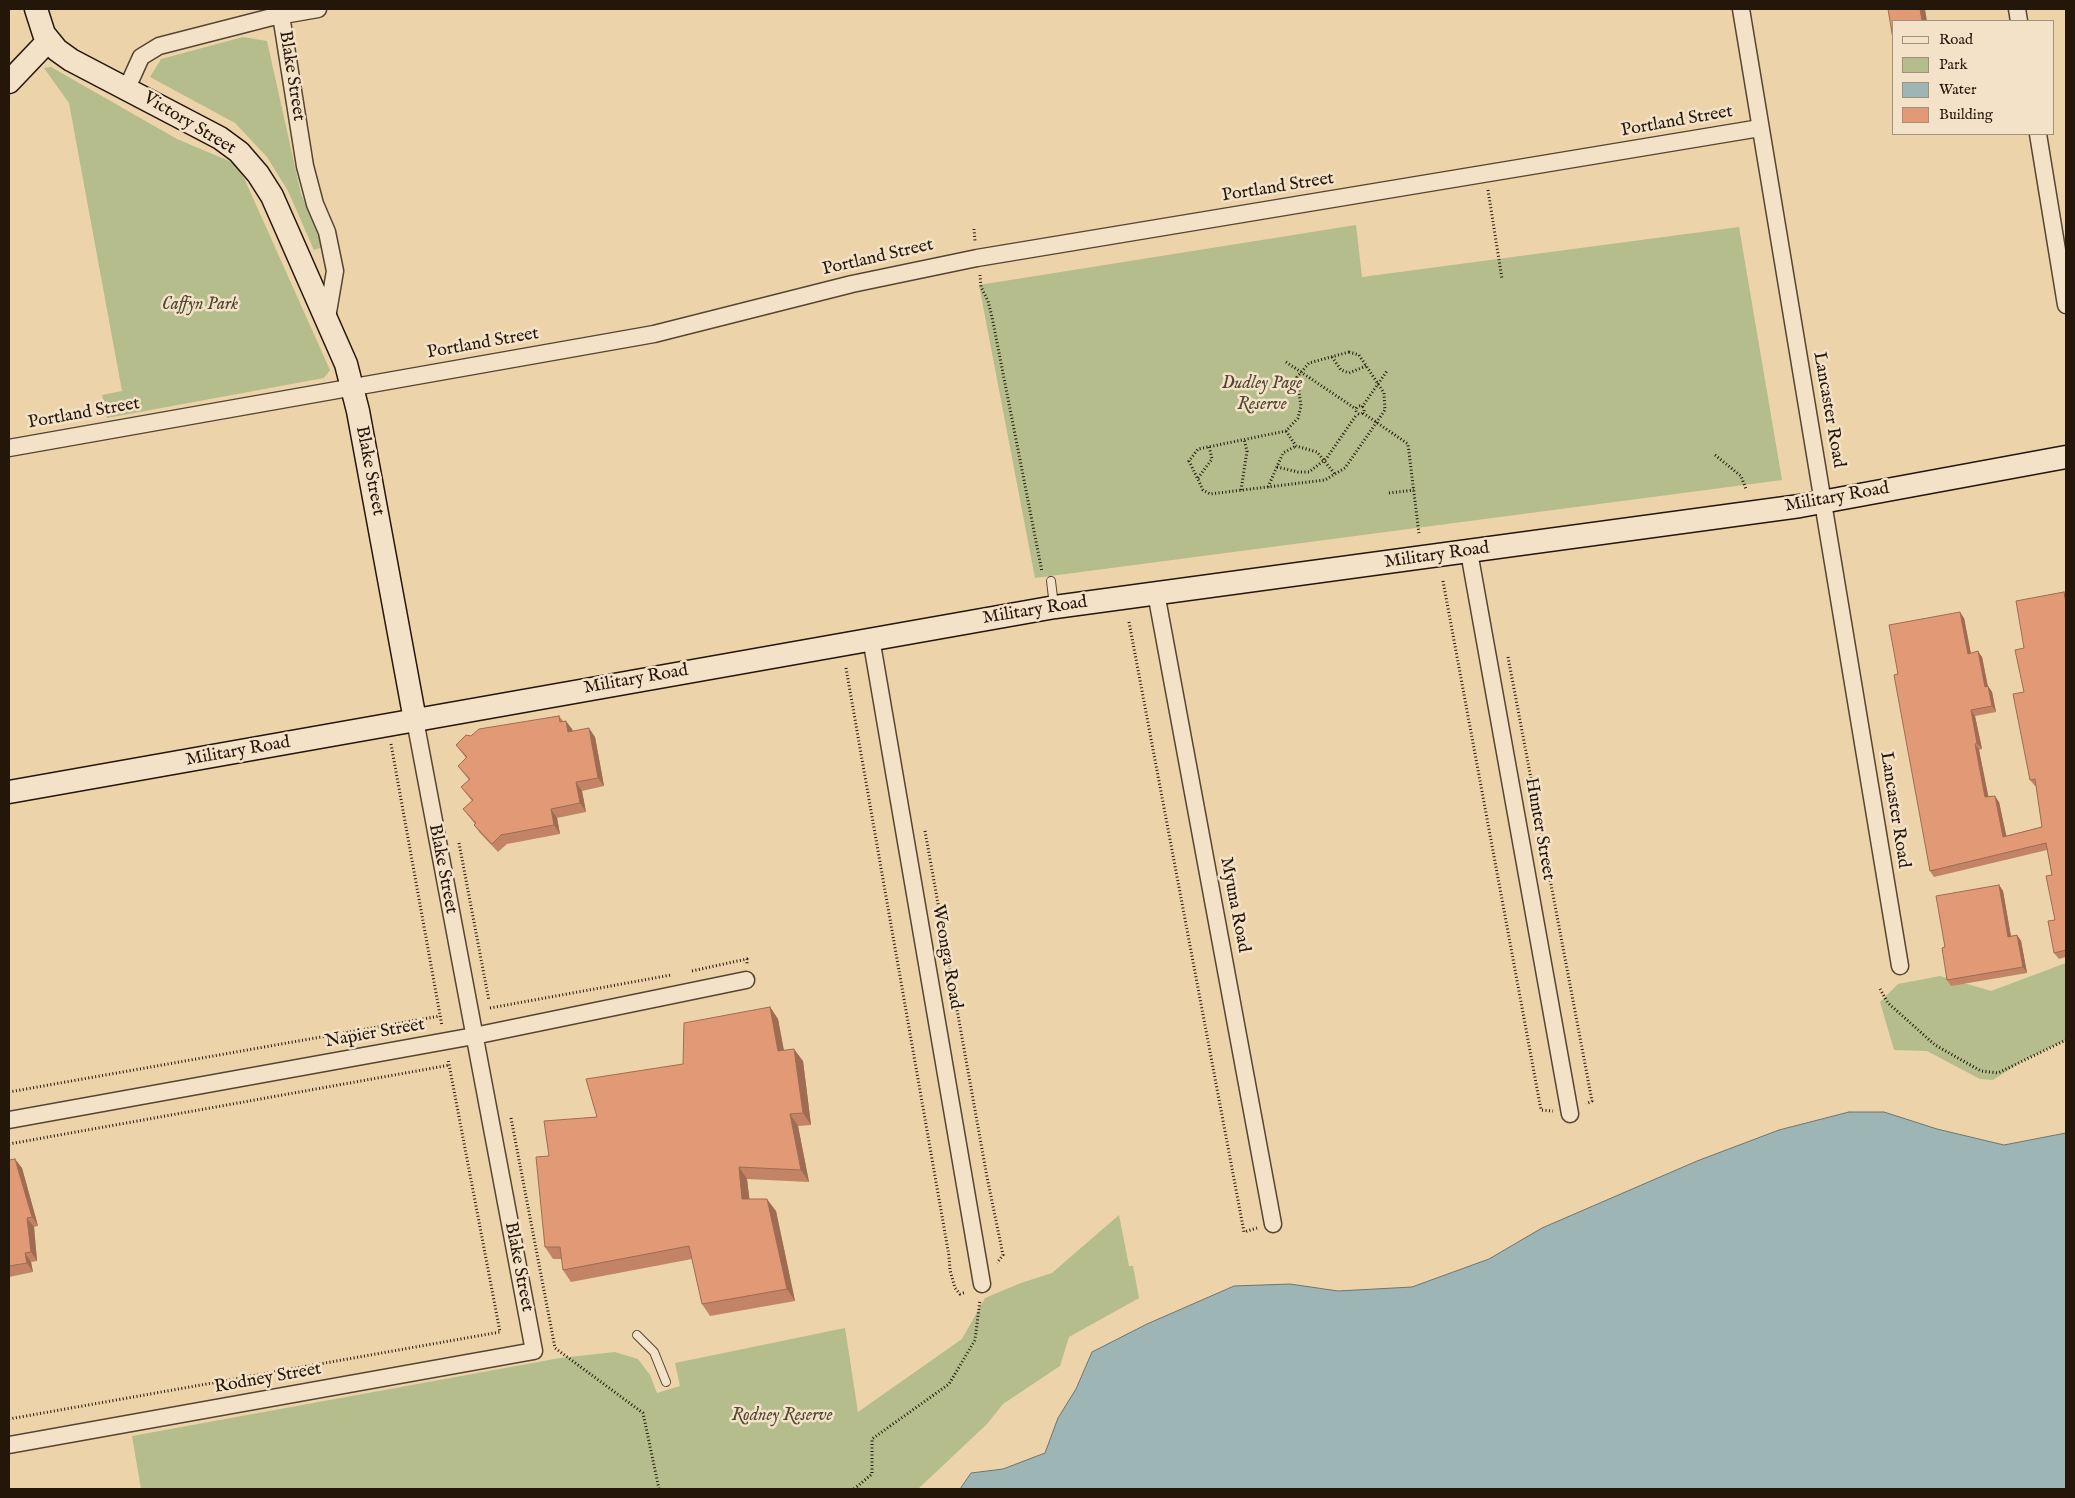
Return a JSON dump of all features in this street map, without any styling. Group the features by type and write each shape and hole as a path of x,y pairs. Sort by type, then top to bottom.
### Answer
{"street":[{"name":"Victory Street","path":"36,9 41,28 48,41 71,60 220,138 238,152 258,174 289,229 346,364 352,386"},
{"path":"127,88 141,57 159,46 281,12 318,9"},
{"name":"Lancaster Road","path":"1741,9 1900,966"},
{"name":"Blake Street","path":"281,12 305,166 315,204 327,232 335,271 327,318"},
{"path":"9,82 48,41"},
{"name":"Portland Street","path":"9,448 654,334 852,284 969,259 1760,128"},
{"path":"2038,135 2066,304"},
{"name":"Blake Street","path":"352,386 534,1351"},
{"name":"Military Road","path":"9,792 1054,607 1469,552 1822,502 2066,457"},
{"name":"Hunter Street","path":"1469,552 1570,1114"},
{"name":"Myuna Road","path":"1156,593 1273,1224"},
{"name":"Weonga Road","path":"871,638 982,1284"},
{"name":"Napier Street","path":"9,1120 474,1036 746,980"},
{"name":"Rodney Street","path":"9,1446 534,1351"}],"lane":[{"path":"1048,581 1054,607"},
{"path":"637,1335 654,1352 666,1382"}],"path":[{"path":"1486,174 1502,279"},
{"path":"981,287 988,301 992,318 1048,581"},
{"path":"1349,352 1359,355 1384,393 1385,410 1346,468 1325,480 1210,494 1203,490 1189,462 1198,449 1286,431 1298,418 1301,406 1297,377 1309,363 1332,357 1349,352"},
{"path":"1332,357 1341,370 1349,373 1366,366"},
{"path":"1286,362 1356,409 1357,414"},
{"path":"1356,409 1362,407 1387,371"},
{"path":"1362,407 1363,413"},
{"path":"1277,467 1298,472 1309,472 1324,460 1357,414 1363,413 1408,444 1419,534"},
{"path":"1286,431 1296,446 1317,452 1335,474"},
{"path":"1241,490 1247,451 1244,439"},
{"path":"1198,478 1212,459 1209,446"},
{"path":"1268,487 1283,453 1296,446"},
{"path":"1715,455 1741,476 1746,489"},
{"path":"1389,493 1414,490"},
{"path":"1443,581 1541,1110 1570,1114 1592,1101 1508,652"},
{"path":"1129,622 1244,1232 1273,1224"},
{"path":"846,668 950,1256 950,1270 955,1288 960,1294 982,1284 1003,1255 987,1177 924,825"},
{"path":"9,1419 500,1332 440,1016 390,737"},
{"path":"685,972 747,959 746,980"},
{"path":"490,1008 675,974"},
{"path":"1880,989 1888,1004 1935,1046 1981,1071 1998,1073 2066,1040"},
{"path":"9,1092 440,1016"},
{"path":"9,1144 450,1065"},
{"path":"854,1489 872,1474 872,1439 949,1384 976,1340 982,1284"},
{"path":"555,1348 644,1413 659,1489"}],"green space":[{"path":"243,37 267,41 301,194 323,247 314,250 288,191 267,157 235,123 150,77 161,59"},
{"name":"Caffyn Park","path":"51,67 177,139 234,163 244,178 330,370 324,378 107,418 102,395 122,391 69,103 44,68"},
{"name":"Dudley Page Reserve","path":"1356,225 1362,277 1739,227 1782,480 1035,578 979,285"},
{"path":"2066,963 2066,1040 2024,1060 1993,1080 1980,1079 1927,1051 1894,1050 1880,1002 1898,984 1940,976 1991,991"},
{"name":"Rodney Reserve","path":"1119,1215 1129,1266 1133,1266 1139,1298 1069,1337 1060,1366 1003,1404 987,1424 918,1489 141,1489 132,1436 560,1358 615,1352 638,1359 650,1375 657,1393 680,1386 675,1363 845,1328 858,1412 962,1339 985,1298 1052,1273"}],"water":[{"path":"1849,1112 1884,1112 1937,1129 2004,1145 2066,1133 2066,1489 960,1489 971,1473 1003,1469 1045,1453 1058,1418 1076,1389 1092,1352 1147,1324 1234,1286 1290,1284 1338,1291 1412,1287 1489,1259 1542,1228 1697,1161 1779,1130"}],"building":[{"path":"1888,9 1920,9 1922,20 1892,20 1892,33"},
{"path":"2064,592 2066,603 2066,950 2054,953 2048,921 2055,920 2046,876 2052,875 2046,843 1930,871 1894,675 1898,674 1889,625 1960,612 1968,654 1978,651 1985,687 1988,686 1992,706 1971,710 1985,797 1995,796 2003,837 2042,827 2035,779 2030,780 2013,694 2024,692 2015,650 2024,648 2016,601"},
{"path":"559,716 560,722 566,721 568,732 589,728 598,778 576,782 580,803 551,809 554,825 501,835 492,844 474,825 476,823 463,809 473,800 461,787 470,779 458,766 467,757 456,745 466,735 471,736 479,729"},
{"path":"1999,885 2008,937 2017,935 2023,967 1947,980 1942,948 1945,947 1936,896"},
{"path":"770,1007 778,1051 794,1049 803,1113 790,1114 801,1170 739,1167 742,1199 767,1199 787,1289 702,1304 689,1246 563,1270 560,1247 545,1247 536,1157 549,1156 544,1121 597,1117 586,1079 683,1064 684,1023"},
{"path":"15,1159 32,1217 27,1218 31,1252 25,1253 27,1263 9,1266 9,1160"}]}
